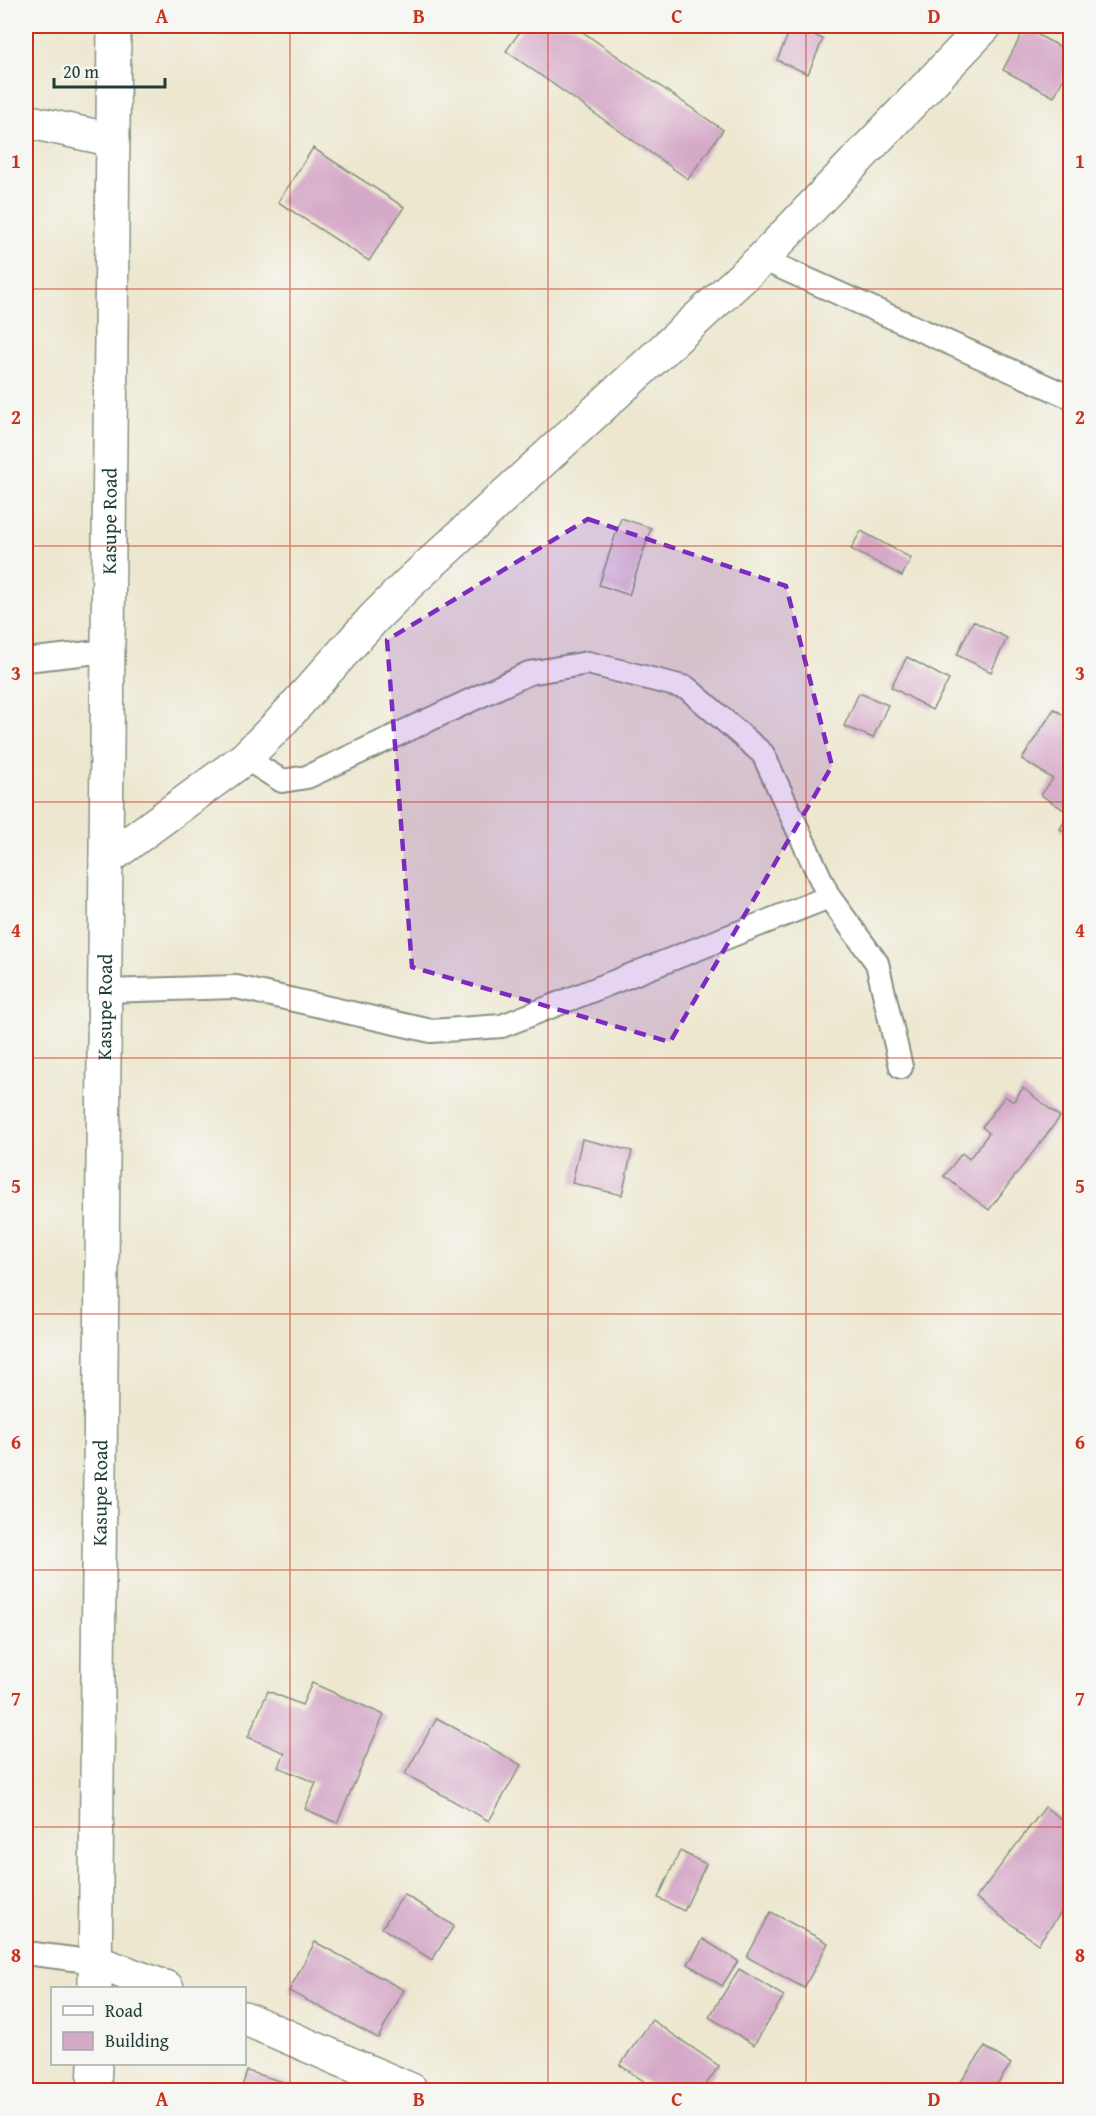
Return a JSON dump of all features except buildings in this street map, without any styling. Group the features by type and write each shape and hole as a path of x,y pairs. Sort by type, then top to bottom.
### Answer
{"street":[{"name":"Kasupe Road","path":"96,1975 114,26"},
{"path":"106,860 245,758 407,585 762,259 985,26"},
{"path":"26,121 113,140"},
{"path":"96,1975 157,1987"},
{"path":"246,2019 344,2059 411,2091"},
{"path":"94,2065 94,2091"}],"lane":[{"path":"762,259 1071,397"},
{"path":"26,660 107,651"},
{"path":"245,758 282,781 307,777 529,673 588,663 687,688 763,754 829,897 877,963 901,1067"},
{"path":"105,991 236,987 431,1031 502,1026 829,897"},
{"path":"26,1953 96,1975"}],"highlighted area":[{"path":"588,519 786,586 832,766 670,1042 412,967 387,640"}]}
